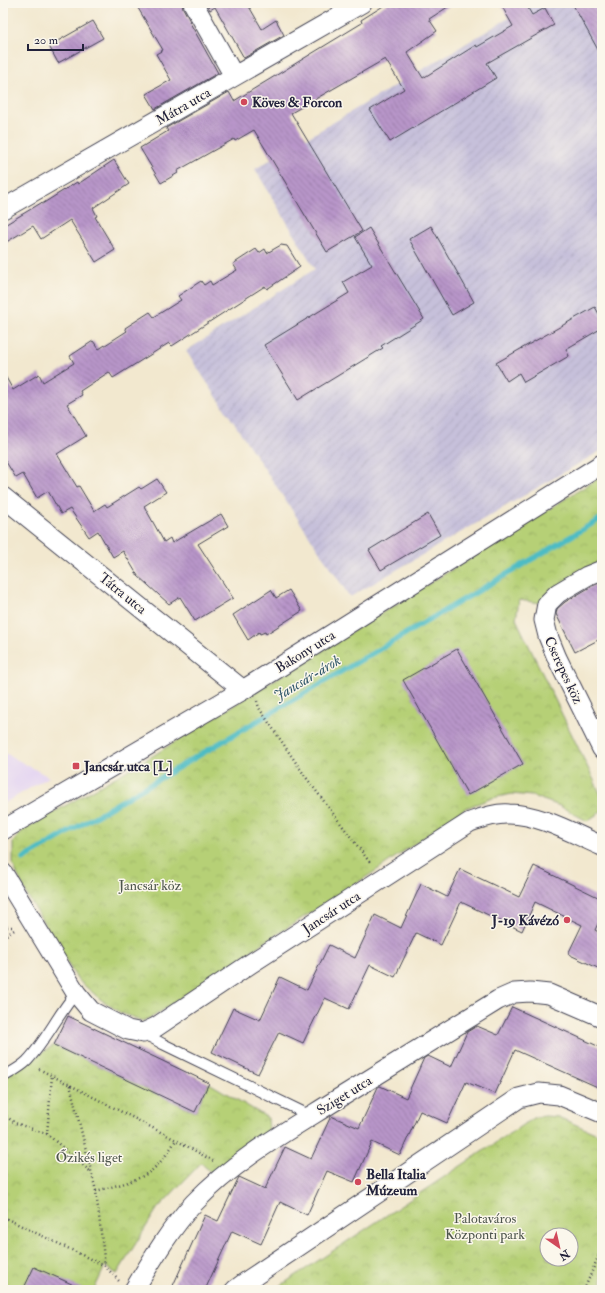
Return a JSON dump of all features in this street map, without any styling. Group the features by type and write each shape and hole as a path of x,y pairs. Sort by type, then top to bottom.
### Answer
{"street":[{"path":"193,3 234,76"},
{"name":"Mátra utca","path":"3,209 362,3"},
{"name":"Bakony utca","path":"3,830 243,690 602,464"},
{"name":"Tátra utca","path":"3,497 243,690"},
{"name":"Cserepes köz","path":"602,570 587,576 558,593 547,604 544,620 548,636 557,658 602,749"},
{"name":"Jancsár utca","path":"143,1033 156,1027 250,964 470,822 490,816 509,814 529,816 552,824 602,846"},
{"path":"3,873 76,993 91,1011 128,1030 143,1033"},
{"name":"Sziget utca","path":"128,1288 171,1231 194,1204 229,1170 311,1116 498,1000 514,993 530,992 549,994 602,1017"},
{"path":"236,1290 256,1274 519,1098 539,1093 559,1095 602,1113"}],"lane":[{"path":"3,1077 26,1063 44,1039 64,1007 76,993"},
{"path":"143,1033 311,1116"}],"path":[{"path":"259,708 305,776 382,879"},
{"path":"3,927 20,927 3,937"},
{"path":"26,1063 176,1140 229,1170"},
{"path":"48,1134 52,1076"},
{"path":"70,1085 96,1191 105,1266"},
{"path":"3,1114 16,1123 48,1134 91,1172"},
{"path":"96,1191 128,1182 151,1171 169,1151 176,1140"},
{"path":"3,1217 105,1266 128,1288"},
{"path":"584,1290 602,1248"}],"shaded area":[{"path":"534,3 602,3 602,450 350,597 186,351 315,269 255,169"},
{"path":"3,752 49,777 3,804"}],"green space":[{"name":"Jancsár köz","path":"602,476 602,570 547,604 519,600 516,619 602,797 602,811 587,821 560,806 532,796 512,794 492,798 466,808 377,870 154,1016 143,1021 121,1013 100,999 77,979 26,893 13,865 13,842 23,830 154,755"},
{"name":"Őzikés liget","path":"54,1045 195,1112 209,1083 268,1118 269,1129 257,1151 215,1176 201,1163 157,1209 117,1274 105,1266 94,1290 3,1290 3,1077"},
{"name":"Palotaváros Központi park","path":"545,1116 558,1117 602,1136 602,1290 274,1290 533,1118"}],"building":[{"path":"135,3 182,3 189,21 218,73 155,109 146,94 171,80 156,54 163,50"},
{"path":"206,3 247,3 262,29 276,20 284,35 244,58 215,7 210,10"},
{"path":"388,3 454,3 429,19 437,31 407,52 423,78 476,45 477,47 513,26 500,3 525,3 532,15 545,8 554,25 487,63 496,78 390,142 370,110 404,89 385,59 291,113 362,231 327,252 254,130 235,141 234,139 177,171 178,173 161,183 140,148 168,131 166,128 229,92 234,101 362,23 361,20"},
{"path":"572,3 602,3 602,57"},
{"path":"93,21 103,38 58,63 49,46"},
{"path":"114,160 129,184 93,208 97,216 95,217 115,250 96,262 70,220 41,239 33,226 3,244 3,226 77,182 78,184"},
{"path":"431,226 474,302 452,315 409,239"},
{"path":"369,228 424,319 381,346 383,348 298,400 264,345 349,293 343,282 372,265 355,237"},
{"path":"281,245 287,246 300,267 267,289 265,286 172,346 169,343 113,378 109,372 80,391 82,395 67,404 86,436 57,454 94,511 105,504 107,507 139,487 141,489 157,479 166,492 144,506 164,542 170,538 172,543 221,514 228,526 198,544 233,598 195,621 180,597 169,604 138,576 123,551 113,557 98,531 89,537 70,509 61,514 48,491 37,498 23,474 16,478 3,457 3,372 13,390 39,374 43,382 74,363 70,356 93,341 99,349 127,331 125,328 150,312 154,317 181,300 178,296 201,281 204,285 210,281 212,285 237,270 233,264 256,249 259,253 265,249 267,253"},
{"path":"595,307 602,319 602,328 566,349 569,356 524,382 519,373 507,381 496,363"},
{"path":"428,514 440,535 381,570 369,550"},
{"path":"602,582 602,638 575,652 556,614 557,609 565,602 592,586"},
{"path":"271,590 276,598 289,590 302,611 266,634 265,632 260,634 259,632 248,640 233,615"},
{"path":"457,649 523,764 468,795 403,680"},
{"path":"534,866 602,899 602,915 595,930 602,934 602,970 568,954 582,925 535,902 522,931 461,902 441,945 416,933 395,977 370,965 349,1009 325,998 303,1043 279,1032 258,1074 212,1052 233,1008 260,1020 280,977 307,990 329,945 355,958 375,915 401,928 421,884 447,897 460,869 519,897"},
{"path":"512,1007 602,1048 602,1089 515,1050 495,1094 466,1082 447,1123 420,1111 400,1155 372,1142 354,1182 327,1171 307,1215 280,1202 261,1244 232,1231 205,1290 171,1290 205,1215 218,1221 239,1177 265,1189 285,1147 311,1159 331,1116 359,1128 378,1087 380,1086 406,1098 424,1058 428,1056 451,1067 467,1032 477,1026 498,1035"},
{"path":"68,1016 209,1083 195,1112 54,1045"},
{"path":"34,1267 85,1290 23,1290"}],"waterway":[{"name":"Jancsár-árok","path":"23,859 602,518"}],"place":[{"name":"Köves & Forcon","path":"244,102"},
{"name":"Jancsár utca [L]","path":"76,766"},
{"name":"J-19 Kávézó","path":"567,920"},
{"name":"Bella Italia Múzeum","path":"358,1182"}]}
